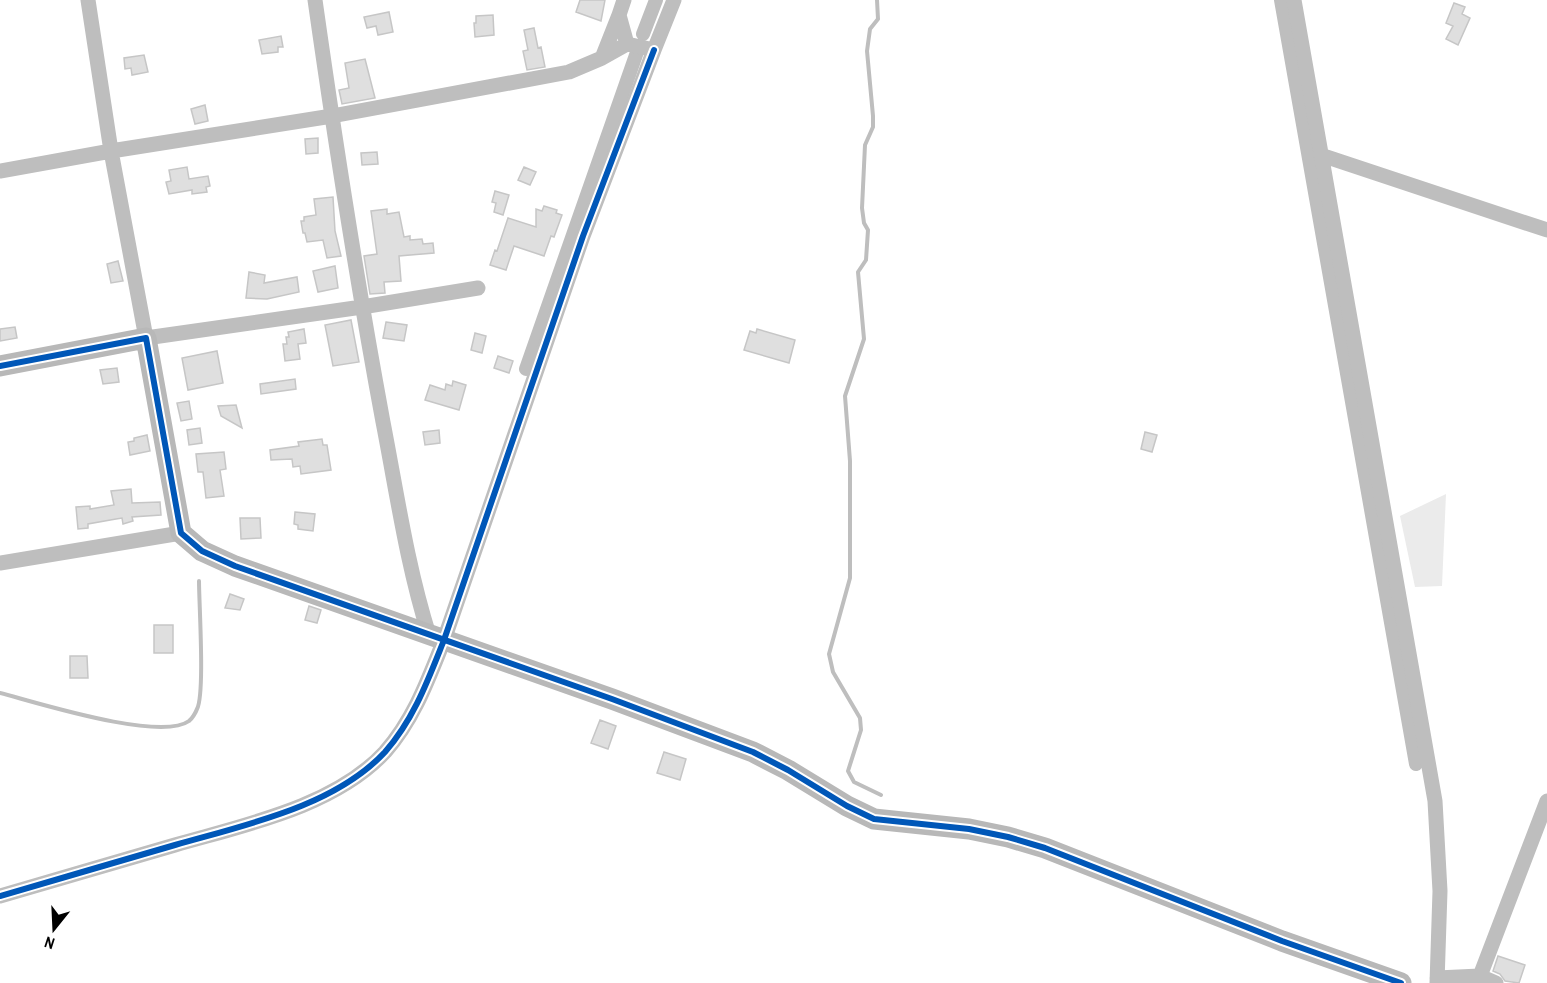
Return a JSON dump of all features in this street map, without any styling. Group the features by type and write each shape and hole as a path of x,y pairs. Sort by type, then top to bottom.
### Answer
{"street":[{"path":"88,0 111,151 181,533 202,551 235,566 623,703 753,752 874,819 969,829 1045,848 1282,941 1401,983"},
{"path":"315,0 362,307 409,565 436,637"},
{"path":"602,58 624,0"},
{"path":"0,896 266,818 320,797 352,780 384,753 406,725 423,695 436,637 583,236 674,0"},
{"path":"1294,0 1435,801 1440,891 1437,980 1480,976 1496,983"},
{"path":"619,15 627,44"},
{"path":"0,171 332,116 569,72 627,44 654,50"},
{"path":"1321,155 1547,230"},
{"path":"0,366 146,338 478,288"},
{"path":"0,563 181,533"},
{"path":"1480,976 1547,801"}],"shaded area":[{"path":"1446,494 1442,586 1415,587 1400,516"}],"building":[{"path":"580,0 605,0 601,21 576,12"},
{"path":"1454,3 1465,7 1462,14 1470,18 1458,45 1446,39 1453,26 1446,23"},
{"path":"389,12 393,32 378,35 376,26 367,28 364,17"},
{"path":"493,15 494,35 475,37 476,16"},
{"path":"534,28 545,67 527,70 523,51 528,50 524,30"},
{"path":"281,36 283,47 278,47 278,52 262,54 259,40"},
{"path":"144,55 148,72 132,75 131,68 125,69 124,58"},
{"path":"365,59 375,98 342,104 339,90 349,88 345,63"},
{"path":"205,105 208,121 195,124 191,109"},
{"path":"318,138 318,153 306,154 305,139"},
{"path":"377,152 378,164 362,165 361,153"},
{"path":"187,167 189,179 208,176 210,186 206,187 207,192 192,194 192,190 169,194 166,182 171,181 169,170"},
{"path":"524,167 536,172 530,185 518,180"},
{"path":"495,191 509,195 503,215 494,212 496,203 492,202"},
{"path":"333,197 335,231 341,256 327,258 323,240 307,242 301,221 304,221 304,217 316,215 314,199"},
{"path":"544,206 557,210 556,213 562,215 544,256 514,246 506,270 490,265 508,218 536,227 536,209 542,211"},
{"path":"387,209 387,214 399,212 404,237 410,236 410,240 422,239 423,244 433,243 434,253 399,256 401,281 384,282 385,293 370,294 364,256 377,254 371,211"},
{"path":"118,261 123,281 111,283 107,264"},
{"path":"335,266 338,288 318,292 313,271"},
{"path":"249,272 265,275 264,283 297,277 299,292 267,299 246,298"},
{"path":"351,320 359,362 333,366 325,325"},
{"path":"386,322 407,325 404,341 383,338"},
{"path":"15,327 17,338 0,341 0,329"},
{"path":"304,329 306,343 298,344 300,359 285,361 283,344 287,344 288,332"},
{"path":"757,329 795,340 789,363 744,350 750,331 756,333"},
{"path":"475,333 486,336 482,353 471,350"},
{"path":"217,351 223,383 188,390 182,358"},
{"path":"498,356 513,361 509,373 494,368"},
{"path":"117,368 119,382 103,384 100,370"},
{"path":"295,379 296,389 261,394 260,384"},
{"path":"453,381 466,385 459,410 425,400 430,385 445,390 446,384 452,386"},
{"path":"189,401 192,419 181,421 177,403"},
{"path":"236,405 242,428 221,416 218,406"},
{"path":"200,428 202,443 189,445 187,430"},
{"path":"439,430 440,443 425,445 423,432"},
{"path":"1145,432 1157,435 1152,452 1141,449"},
{"path":"147,435 150,451 130,455 128,442"},
{"path":"322,439 323,445 327,445 331,470 301,474 300,466 293,467 292,459 271,460 270,450 299,446 298,442"},
{"path":"224,452 226,469 220,470 224,496 206,498 203,472 198,472 196,454"},
{"path":"131,489 132,503 160,502 161,515 132,517 133,521 123,524 122,518 116,519 88,524 88,528 78,529 76,507 90,506 90,509 114,505 111,491"},
{"path":"295,512 315,514 313,531 298,529 298,525 294,524"},
{"path":"240,518 260,518 261,538 241,539"},
{"path":"230,594 244,599 240,610 225,608"},
{"path":"309,606 321,610 317,623 305,620"},
{"path":"154,625 173,625 173,653 154,653"},
{"path":"70,656 87,656 88,678 70,678"},
{"path":"600,720 616,726 608,749 591,743"},
{"path":"664,752 686,759 680,780 657,773"},
{"path":"1498,956 1525,965 1519,983 1505,981 1500,974 1493,971"}],"waterway":[{"path":"643,34 656,0"},
{"path":"877,0 878,19 870,29 867,51 873,127 865,145 862,208 864,223 868,230 866,260 858,272 864,339 845,396 850,461 850,578 829,654 833,672 860,718 861,730 848,771 854,782 881,795"},
{"path":"1281,0 1416,764"},
{"path":"526,369 636,55"},
{"path":"0,693 126,724 152,727 174,726 189,721 197,709 201,686 199,581"}],"cycle path":[{"path":"0,896 287,812 340,787 364,771 385,752 404,726 419,699 444,640 583,236 654,50"},
{"path":"0,366 146,338 181,533 202,551 235,566 612,699 753,752 874,819 969,829 1045,848 1282,941 1401,983"}]}
